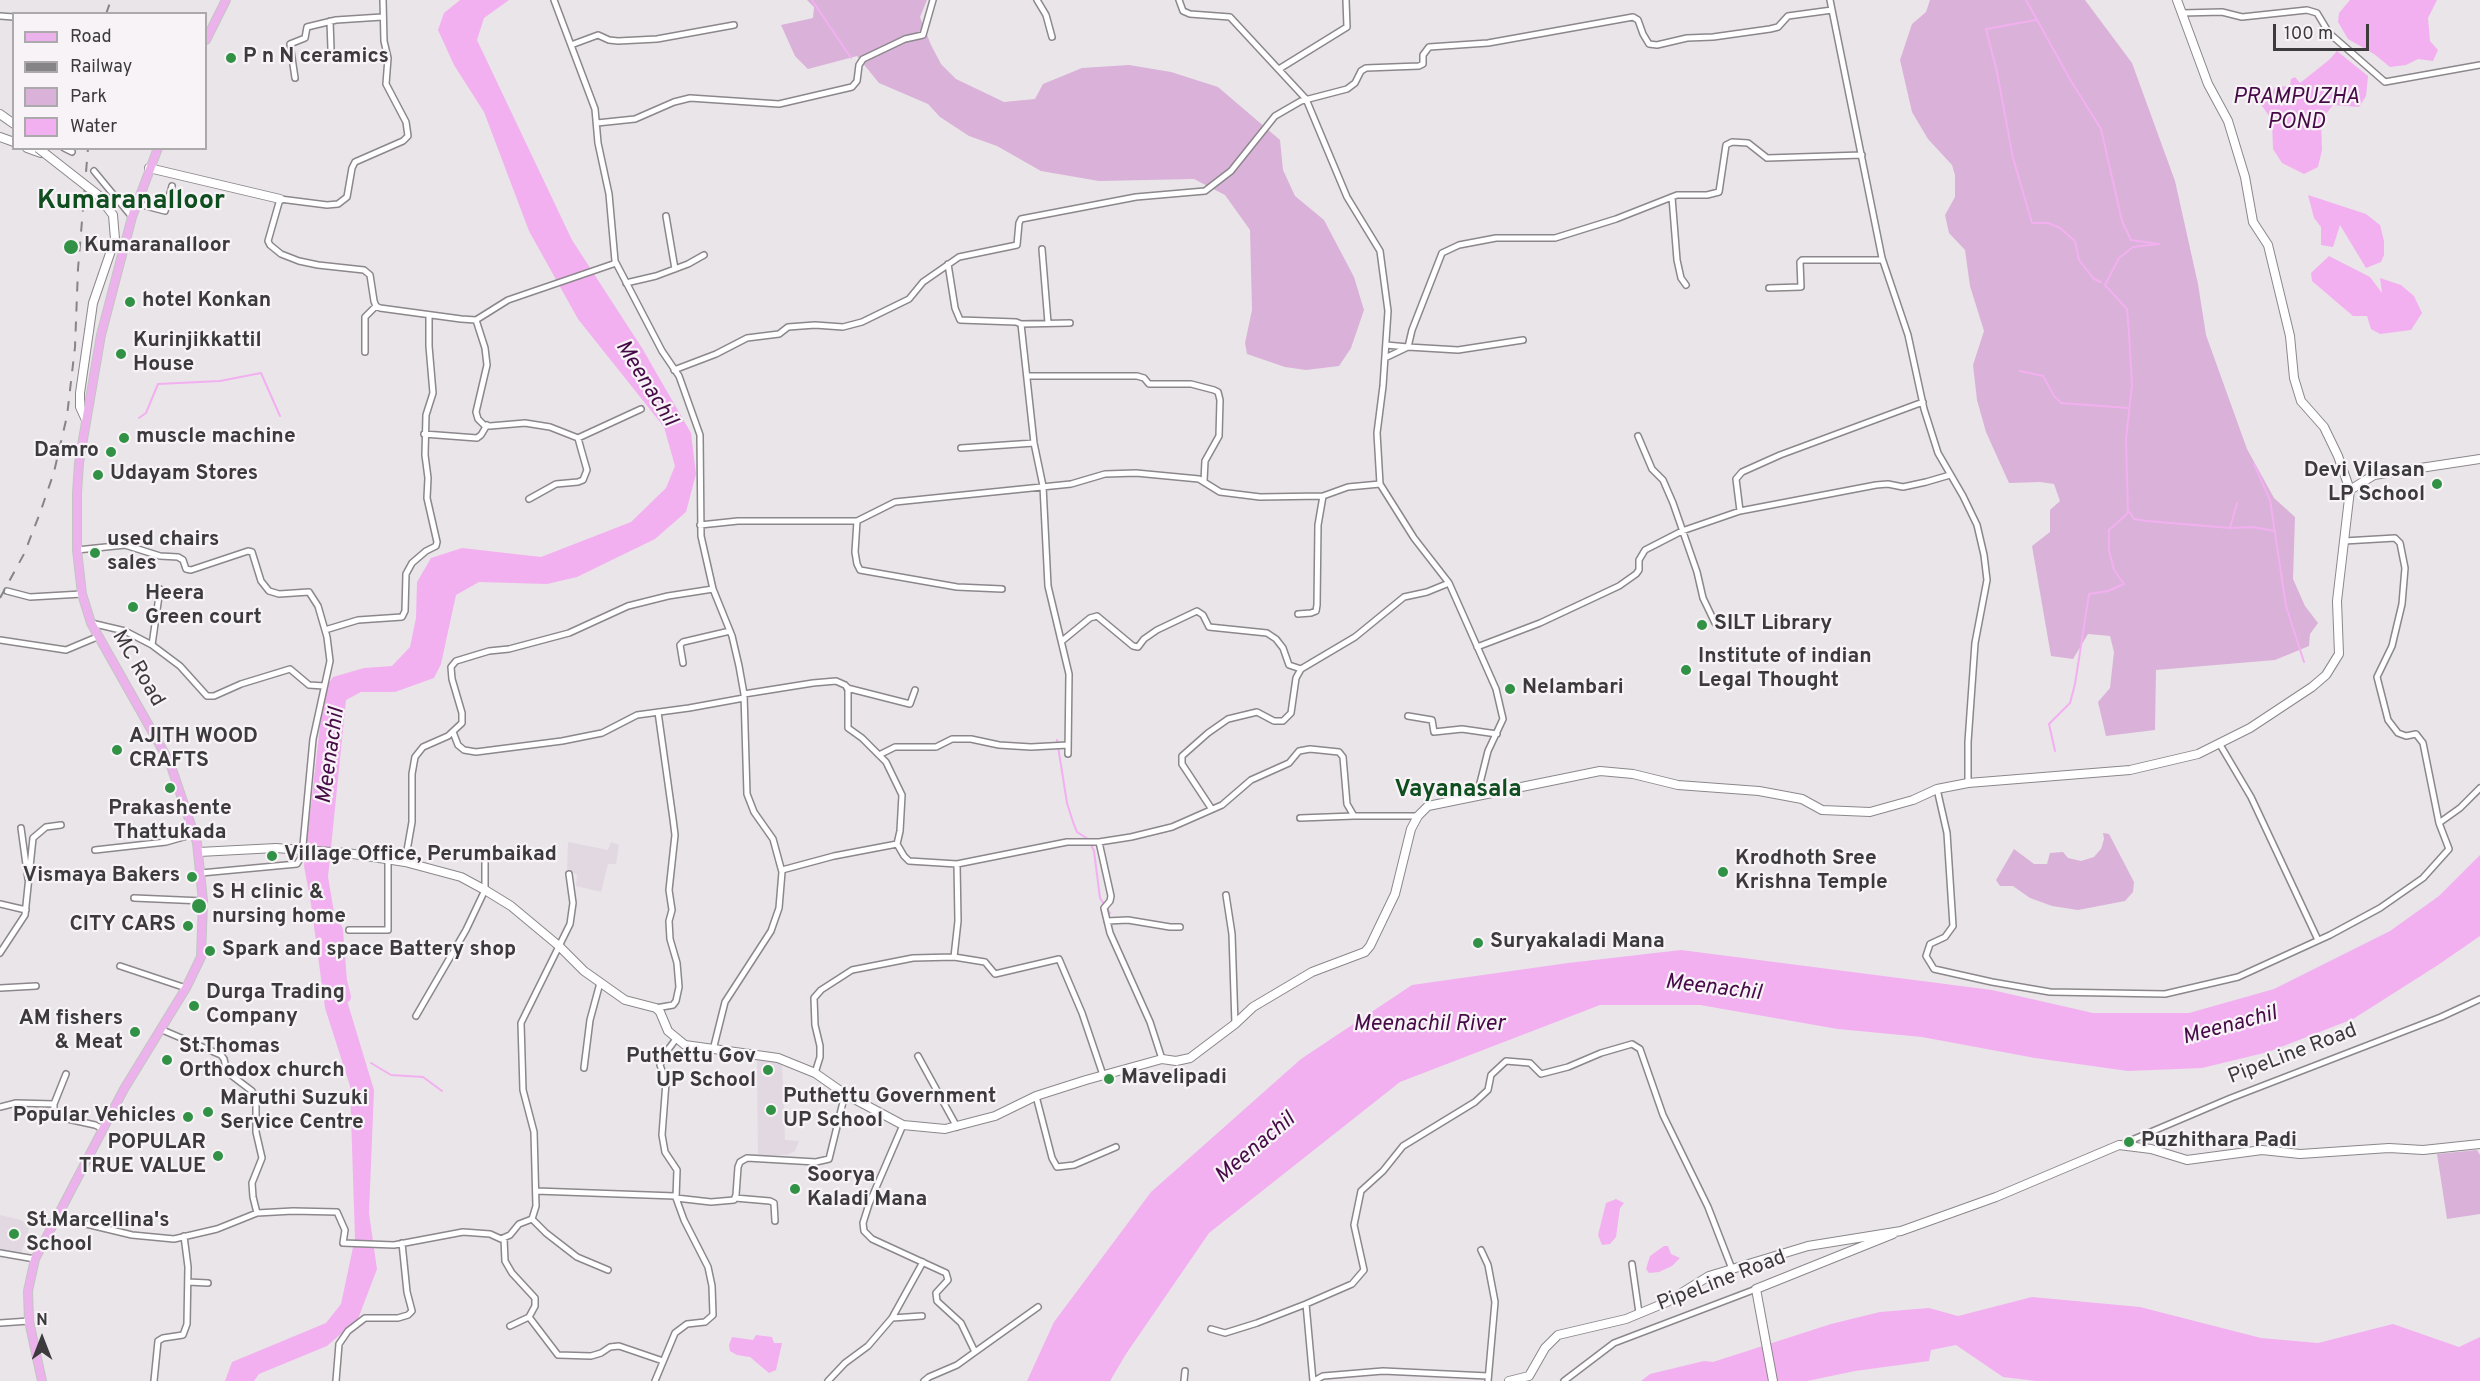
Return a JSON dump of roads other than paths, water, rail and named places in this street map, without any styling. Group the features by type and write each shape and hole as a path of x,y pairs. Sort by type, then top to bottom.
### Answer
{"main road":[{"path":"207,34 226,0"},
{"path":"198,852 276,848 347,853 405,862 461,877 511,906 559,946 584,971 625,1000 656,1008 668,1031 685,1044 712,1050 778,1058 815,1073 845,1094 903,1125 924,1128 957,1127 995,1116 1036,1096 1103,1076 1162,1059 1190,1058 1235,1024 1253,1007 1312,972 1355,957 1370,946 1395,894 1411,830 1418,816 1428,806 1600,771 1633,774 1678,785 1759,791 1802,799 1822,810 1870,812 1913,800 1936,789 1968,783 2130,770 2198,754 2250,728 2312,687 2330,668 2339,654 2337,601 2350,490 2338,456 2324,427 2301,401 2294,378 2290,336 2268,245 2253,222 2245,177 2228,121 2208,84 2177,0"},
{"path":"41,150 98,195 112,215 115,240 93,303 84,360 80,407 86,420"},
{"name":"MC Road","path":"42,1381 29,1321 28,1291 35,1259 103,1129 186,988 201,957 203,901 194,834 170,763 97,638 82,594 77,550 77,493 86,420 95,380 101,335 132,217 157,150"},
{"path":"149,168 280,199"},
{"path":"84,360 97,363"},
{"path":"82,377 95,380"},
{"path":"2350,490 2374,475 2480,459"},
{"path":"1509,1381 1529,1376 1545,1348 1558,1335 1626,1319 1667,1302 1709,1276 1808,1246 1901,1231 1996,1197 2120,1145 2151,1149 2187,1160 2262,1150 2300,1154 2390,1148 2423,1150 2480,1144"},
{"name":"PipeLine Road","path":"1756,1289 1901,1231"},
{"path":"1756,1289 1773,1381"}],"street":[{"path":"376,306 370,275 364,270 298,261 281,254 268,241 280,199 339,204 347,197 355,162 403,141 408,136 406,122 386,84 388,58 382,17 383,0"},
{"path":"554,0 592,99 598,143 609,194 615,263 674,370 700,435 700,525 704,560 740,666 744,696 747,794 754,812 773,839 782,870 783,886 779,908 771,931 725,1002 712,1050"},
{"path":"597,123 635,119 674,102 690,98 779,104 852,87 857,81 859,64 863,59 905,39 923,35 933,0"},
{"path":"1037,0 1046,15 1052,37"},
{"path":"1179,0 1183,11 1190,14 1230,17 1306,99 1347,197 1380,251 1388,311 1377,433 1380,484 1414,537 1449,583 1496,689 1503,719 1488,751 1477,795"},
{"path":"1279,69 1347,27 1346,0"},
{"path":"1830,0 1882,260 1908,335 1923,402 1938,453 1977,525 1987,580 1975,643 1968,742 1968,783"},
{"path":"674,370 717,354 747,338 779,334 788,327 843,327 862,322 909,299 923,282 958,257 1017,245 1019,223 1030,216 1136,197 1205,191 1231,171 1275,116 1306,99 1347,89 1355,83 1361,71 1366,68 1419,66 1423,64 1423,56 1429,47 1488,44 1633,17 1638,20 1649,44 1657,45 1687,38 1713,37 1770,29 1778,27 1788,16 1832,10"},
{"path":"2182,13 2222,12 2242,17 2307,10 2317,13 2329,33 2385,82 2480,65"},
{"path":"295,78 291,44 305,38 307,27 330,21 382,17"},
{"path":"330,21 331,49"},
{"path":"571,45 598,35 618,41 657,39 734,25"},
{"path":"1408,347 1412,330 1442,253 1459,245 1496,238 1555,238 1616,219 1672,197 1719,192 1726,145 1732,142 1748,143 1767,158 1862,155"},
{"path":"68,150 72,152"},
{"path":"94,171 132,217"},
{"path":"138,204 165,211 172,186"},
{"path":"1672,197 1677,260 1681,278 1686,285"},
{"path":"666,216 675,269"},
{"path":"1042,249 1048,323"},
{"path":"626,283 675,269 704,255"},
{"path":"1769,288 1803,285 1800,262 1802,260 1882,260"},
{"path":"376,306 390,311 476,320 508,300 615,263"},
{"path":"948,264 960,320 1022,324 1070,323"},
{"path":"365,352 365,317 376,306"},
{"path":"325,630 364,619 402,617 405,611 406,574 412,563 436,546 427,498 424,434 426,415 434,393 429,346 429,315"},
{"path":"476,320 485,348 487,366 476,411 478,419 487,426 525,423 550,427 578,438 641,409"},
{"path":"1022,324 1034,443 1042,486 1048,586 1069,674 1068,754"},
{"path":"1386,345 1458,350 1524,340"},
{"path":"1385,358 1408,347"},
{"path":"1027,376 1137,376 1144,378 1149,384 1191,384 1218,392 1220,400 1219,436 1205,461 1204,481"},
{"path":"1740,511 1736,479 1742,472 1780,455 1923,402"},
{"path":"424,434 477,438 482,435 487,426"},
{"path":"1638,436 1652,469 1663,480 1697,572 1703,598 1714,623"},
{"path":"529,499 556,484 584,480 587,470 578,438"},
{"path":"961,448 1034,443"},
{"path":"700,525 738,521 857,521 895,501 1025,490 1071,484 1105,474 1136,473 1204,481 1210,487 1232,495 1260,497 1323,496 1348,487 1380,484"},
{"path":"1477,647 1540,623 1619,586 1639,570 1639,560 1645,550 1682,531 1740,511 1876,485 1888,484 1903,487 1950,475"},
{"path":"1298,614 1316,611 1318,525 1323,496"},
{"path":"857,521 855,552 860,570 957,587 1002,589"},
{"path":"1936,789 1947,832 1953,926 1945,937 1930,944 1926,956 1934,969 2050,992 2165,994 2238,977 2380,908 2422,878 2449,849 2439,823 2423,743 2416,734 2406,736 2398,733 2388,720 2377,677 2392,646 2402,604 2405,568 2400,543 2395,538 2344,541"},
{"path":"77,550 125,545 160,556 178,557 183,560 186,569 191,570 248,550 252,552 261,581 269,591 279,594 309,592 314,598 325,630 330,661 313,739 302,856 297,864 201,873"},
{"path":"1211,808 1182,764 1182,756 1228,719 1257,712 1274,721 1283,721 1291,712 1296,678 1301,669 1355,637 1404,597 1427,592 1449,583"},
{"path":"152,645 160,589"},
{"path":"405,862 412,822 412,774 415,756 423,747 453,732 462,723 462,714 452,679 451,667 456,661 569,633 628,606 713,589"},
{"path":"8,591 30,597 82,594"},
{"path":"1062,641 1090,618 1097,616 1133,646 1138,647 1157,630 1197,611 1203,615 1209,627 1267,633 1283,648 1289,665 1301,669"},
{"path":"91,622 125,631 152,645 180,666 207,696 214,696 241,684 291,669 309,685 324,686"},
{"path":"683,663 680,645 683,642 730,631"},
{"path":"0,640 66,650 97,638"},
{"path":"453,732 458,745 464,750 476,752 592,735 618,726 638,715 825,682 836,681 847,688 910,704 915,690"},
{"path":"847,688 848,728 862,738 886,762 902,795 897,844 909,861 957,864 1019,853 1052,844 1100,842 1172,827 1222,805 1251,780 1289,763 1299,751 1310,749 1339,752 1343,757 1347,804 1354,816"},
{"path":"656,1008 674,1005 679,987 669,921 672,910 669,890 675,836 674,819 658,712"},
{"path":"1408,716 1430,719 1434,732 1462,729 1497,734"},
{"path":"879,755 895,747 936,747 952,739 971,739 999,745 1052,747 1068,745"},
{"path":"2219,743 2251,797 2318,940"},
{"path":"2439,823 2460,808 2480,788"},
{"path":"1300,818 1418,816"},
{"path":"0,953 20,926 26,910 33,838 46,827 62,825"},
{"path":"21,828 23,856 29,883"},
{"path":"95,850 166,842 194,834"},
{"path":"1100,842 1111,896 1104,908 1107,921 1150,1022 1162,1059"},
{"path":"782,870 834,856 897,844"},
{"path":"416,1016 466,930 485,890 485,852"},
{"path":"349,930 388,930 388,860"},
{"path":"954,957 958,921 957,864"},
{"path":"532,1219 536,1206 534,1132 523,1090 521,1023 570,924 573,913 569,874"},
{"path":"1226,895 1232,934 1235,1024"},
{"path":"134,898 203,901"},
{"path":"0,904 26,910"},
{"path":"1107,921 1128,920 1180,927"},
{"path":"815,1073 820,1057 820,1046 815,1024 814,998 821,990 852,970 913,958 954,957 985,962 995,974 1059,959 1082,1013 1103,1076"},
{"path":"120,966 186,988"},
{"path":"584,1068 590,1020 600,983"},
{"path":"0,988 36,986"},
{"name":"PipeLine Road","path":"2120,1145 2231,1098 2441,1017 2480,999"},
{"path":"160,1029 220,1055 224,1059 227,1072 252,1091 256,1099 256,1132 262,1158 252,1183 257,1214"},
{"path":"655,1381 675,1334 687,1324 705,1322 712,1315 712,1286 708,1267 684,1220 676,1197 677,1170 665,1152 662,1135 666,1082 660,1065 676,1039"},
{"path":"1210,1329 1225,1333 1257,1323 1352,1284 1364,1270 1354,1225 1361,1191 1383,1171 1403,1146 1475,1102 1488,1090 1491,1074 1506,1061 1530,1063 1541,1074 1568,1067 1600,1053 1632,1044 1640,1049 1663,1115 1708,1207 1732,1269"},
{"path":"918,1056 957,1127"},
{"path":"66,1074 54,1104 54,1116 95,1125 103,1129"},
{"path":"735,1198 738,1167 740,1162 747,1158 816,1162 829,1159 845,1094"},
{"path":"1036,1096 1052,1158 1057,1167 1074,1165 1116,1147"},
{"path":"0,1107 16,1103 54,1104"},
{"path":"903,1125 885,1162 863,1223 864,1231 872,1239 948,1276 936,1293 937,1301 961,1323 975,1352"},
{"path":"536,1191 676,1197 711,1202 735,1198 770,1201 774,1203 775,1221"},
{"path":"57,1217 132,1235 174,1239 217,1229 257,1214 338,1212 345,1230 344,1243 385,1244 463,1232 490,1234 501,1239 510,1235 519,1224 532,1219"},
{"path":"532,1219 577,1257 608,1270"},
{"path":"154,1381 158,1341 179,1336 185,1331 188,1282 184,1236"},
{"path":"504,1238 505,1261 513,1274 535,1298 535,1306 529,1317 510,1326"},
{"path":"336,1381 339,1344 348,1331 364,1318 398,1318 412,1311 407,1292 402,1243"},
{"path":"1306,1304 1313,1381 1323,1376 1383,1371 1488,1379 1495,1302 1488,1265 1481,1250"},
{"path":"0,1253 35,1259"},
{"path":"828,1381 845,1363 868,1346 892,1318 923,1262"},
{"path":"1632,1264 1639,1313"},
{"path":"188,1282 208,1283"},
{"name":"PipeLine Road","path":"1564,1381 1614,1343 1756,1289"},
{"path":"924,1381 928,1377 957,1365 1038,1307"},
{"path":"892,1318 922,1316"},
{"path":"529,1317 558,1354 591,1356 610,1347 619,1347 663,1361"},
{"path":"0,1323 29,1321"},
{"path":"1184,1381 1185,1371"}],"water":[{"path":"460,0 509,0 484,18 477,40 572,240 642,348 691,433 696,474 686,512 655,539 577,577 547,584 479,582 456,595 441,664 434,678 395,692 361,692 346,700 328,877 337,930 341,981 374,1090 369,1213 377,1269 358,1319 327,1346 259,1374 254,1381 225,1381 232,1362 326,1323 341,1304 355,1238 350,1086 325,1008 304,866 324,691 333,677 364,668 392,666 410,647 416,618 417,582 431,558 462,548 541,557 631,522 666,488 675,466 664,427 578,319 529,231 484,112 454,65 438,30 444,13"},
{"path":"2350,0 2437,0 2428,18 2430,41 2438,50 2433,61 2418,59 2406,65 2390,67 2374,54 2348,39 2338,22 2339,13"},
{"name":"PRAMPUZHA POND","path":"2337,51 2368,76 2366,96 2359,107 2333,105 2321,120 2322,150 2318,167 2304,174 2282,163 2273,149 2272,120 2249,83 2271,97 2275,87 2290,86 2291,79 2295,77 2300,83"},
{"path":"2308,195 2366,214 2380,225 2384,241 2384,255 2381,262 2366,268 2340,225 2333,247 2321,245 2321,227 2314,218"},
{"path":"2329,256 2370,277 2382,293 2380,278 2401,285 2414,296 2422,313 2411,330 2380,334 2371,329 2367,316 2353,316 2312,281 2311,273"},
{"name":"Meenachil River","path":"2480,855 2480,936 2353,1019 2268,1052 2202,1068 2128,1071 2035,1058 1922,1037 1838,1029 1700,1005 1600,1005 1400,1082 1209,1233 1110,1381 1027,1381 1054,1322 1151,1192 1301,1059 1412,985 1681,950 1992,990 2093,1013 2189,1013 2274,989 2390,931 2439,896"},
{"path":"1616,1199 1624,1203 1620,1208 1616,1237 1610,1244 1602,1245 1598,1235 1606,1203"},
{"path":"1664,1246 1668,1246 1671,1254 1680,1258 1672,1266 1659,1272 1649,1273 1646,1269 1650,1256"},
{"path":"2032,1297 2140,1307 2261,1338 2318,1343 2393,1324 2459,1347 2480,1337 2480,1381 2036,1381 2003,1377 1956,1345 1931,1350 1929,1361 1855,1371 1807,1381 1641,1381 1650,1374 1704,1361 1713,1362 1831,1324 1880,1312 1929,1308 1958,1316"},
{"path":"756,1335 772,1337 774,1343 782,1343 776,1370 769,1373 750,1357 737,1355 730,1351 729,1345 732,1337 753,1340"}],"waterway":[{"path":"812,0 851,58"},
{"path":"2026,0 2071,81 2101,129 2122,221 2131,240 2159,244 2133,247 2119,258 2105,285 2127,309 2129,333 2132,385 2126,439 2128,513 2109,530 2109,550 2114,570 2124,584 2108,591 2089,594 2070,703 2049,724 2055,751"},
{"path":"2036,20 1986,29 1997,72 2013,158 2032,223 2048,223 2060,228 2075,241 2079,260 2094,279 2101,282"},
{"path":"2020,371 2043,376 2054,396 2061,403 2128,408"},
{"path":"139,418 146,413 158,384 220,381 261,373 280,416"},
{"path":"2254,464 2270,500 2286,606 2304,662"},
{"path":"2130,512 2134,519 2230,528 2237,503"},
{"path":"2230,528 2252,527 2275,531"},
{"path":"1057,740 1067,803 1077,832 1088,839 1094,851 1100,898 1110,913"},
{"name":"Meenachil","path":"331,917 337,930 341,981 345,997"},
{"path":"371,1063 391,1075 423,1077 442,1091"}],"railway":[{"path":"107,12 111,0"},
{"path":"0,598 24,554 40,513 54,472 67,416 75,347 78,269 88,150"}],"place":[{"name":"P n N ceramics","path":"231,58"},
{"name":"Kumaranalloor","path":"71,247"},
{"name":"hotel Konkan","path":"130,302"},
{"name":"Kurinjikkattil House","path":"121,354"},
{"name":"muscle machine","path":"124,438"},
{"name":"Damro","path":"111,452"},
{"name":"Udayam Stores","path":"98,475"},
{"name":"Devi Vilasan LP School","path":"2437,484"},
{"name":"used chairs sales","path":"95,553"},
{"name":"Heera Green court","path":"133,607"},
{"name":"SILT Library","path":"1702,625"},
{"name":"Institute of indian Legal Thought","path":"1686,670"},
{"name":"Nelambari","path":"1510,689"},
{"name":"AJITH WOOD CRAFTS","path":"117,750"},
{"name":"Prakashente Thattukada","path":"170,788"},
{"name":"Village Office, Perumbaikad","path":"272,856"},
{"name":"Krodhoth Sree Krishna Temple","path":"1723,872"},
{"name":"Vismaya Bakers","path":"192,877"},
{"name":"S H clinic & nursing home","path":"199,906"},
{"name":"CITY CARS","path":"188,926"},
{"name":"Suryakaladi Mana","path":"1478,943"},
{"name":"Spark and space Battery shop","path":"210,951"},
{"name":"Durga Trading Company","path":"194,1006"},
{"name":"AM fishers & Meat","path":"135,1032"},
{"name":"St.Thomas Orthodox church","path":"167,1060"},
{"name":"Puthettu Gov UP School","path":"768,1070"},
{"name":"Mavelipadi","path":"1109,1079"},
{"name":"Puthettu Government UP School","path":"771,1110"},
{"name":"Maruthi Suzuki Service Centre","path":"208,1112"},
{"name":"Popular Vehicles","path":"188,1117"},
{"name":"Puzhithara Padi","path":"2129,1142"},
{"name":"POPULAR TRUE VALUE","path":"218,1156"},
{"name":"Soorya Kaladi Mana","path":"795,1189"},
{"name":"St.Marcellina's School","path":"14,1234"}],"district":[{"name":"Kumaranalloor","path":"131,203"},
{"name":"Vayanasala","path":"1458,791"}]}
